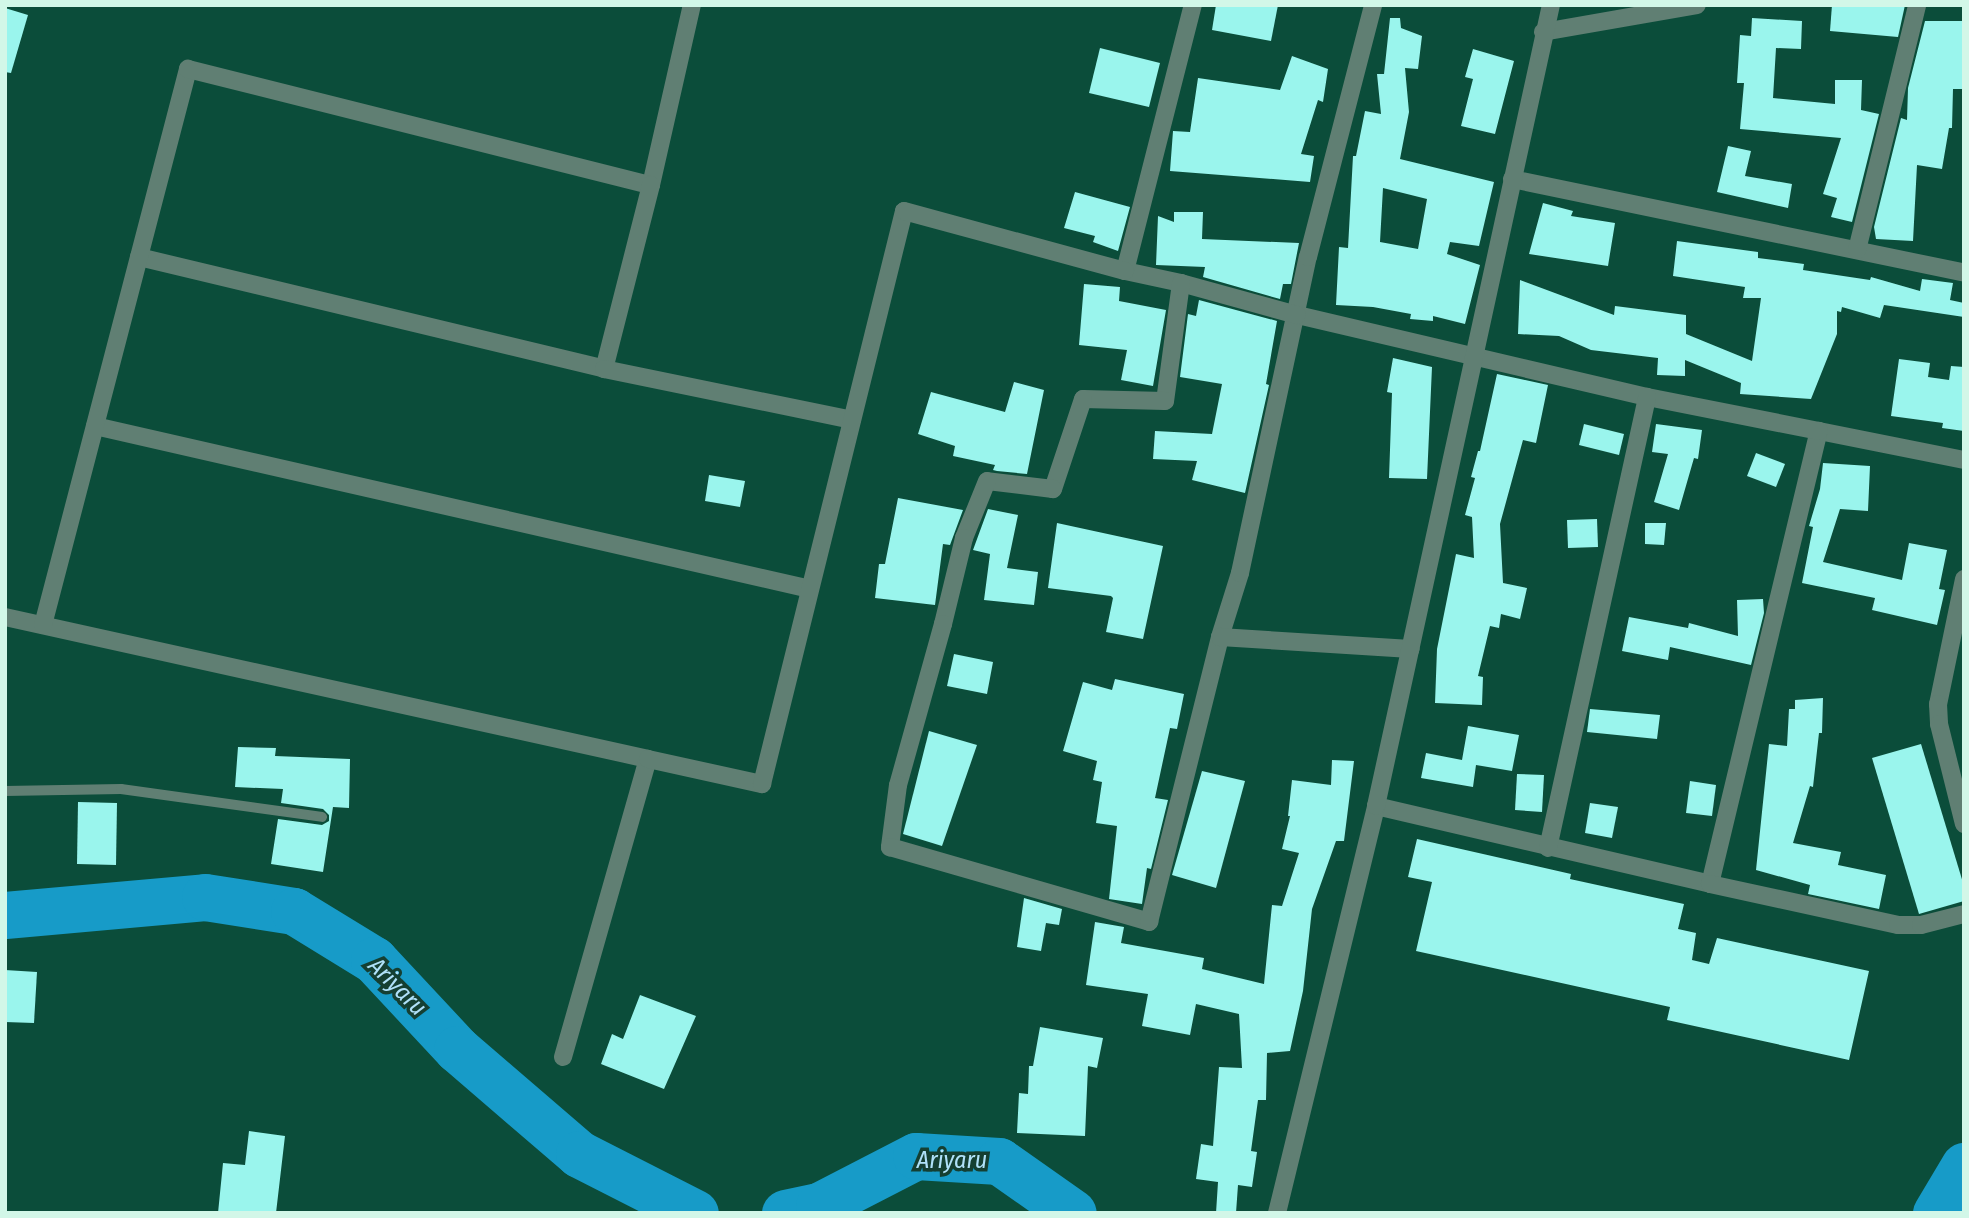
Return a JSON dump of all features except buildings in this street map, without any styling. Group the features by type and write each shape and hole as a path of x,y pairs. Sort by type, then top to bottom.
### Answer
{"street":[{"path":"604,369 651,185 692,5"},
{"path":"1125,271 1193,5"},
{"path":"1181,283 1165,401 1083,399 1053,489 987,481 964,538 898,785 890,847 1149,922 1220,637 1240,573 1308,257 1373,5"},
{"path":"1277,1213 1376,806 1550,5"},
{"path":"1543,32 1697,5"},
{"path":"1857,250 1917,5"},
{"path":"43,625 187,69 651,185"},
{"path":"1512,179 1964,273"},
{"path":"5,617 762,784 904,211 1297,315 1647,397 1964,460"},
{"path":"139,257 604,369 852,420"},
{"path":"1548,848 1647,397"},
{"path":"95,426 810,589"},
{"path":"1710,884 1819,431"},
{"path":"1964,579 1938,704 1939,724 1964,824"},
{"path":"1220,637 1411,649"},
{"path":"563,1056 648,759"},
{"path":"1376,806 1548,848 1898,925 1921,925 1964,914"}],"lane":[{"path":"5,791 121,789 322,817"}],"waterway":[{"name":"Ariyaru","path":"5,915 205,897 294,911 374,960 457,1049 579,1154 695,1213"},
{"name":"Ariyaru","path":"785,1213 819,1206 916,1156 999,1161 1073,1213"},
{"name":"Ariyaru","path":"1936,1213 1964,1166"}]}
